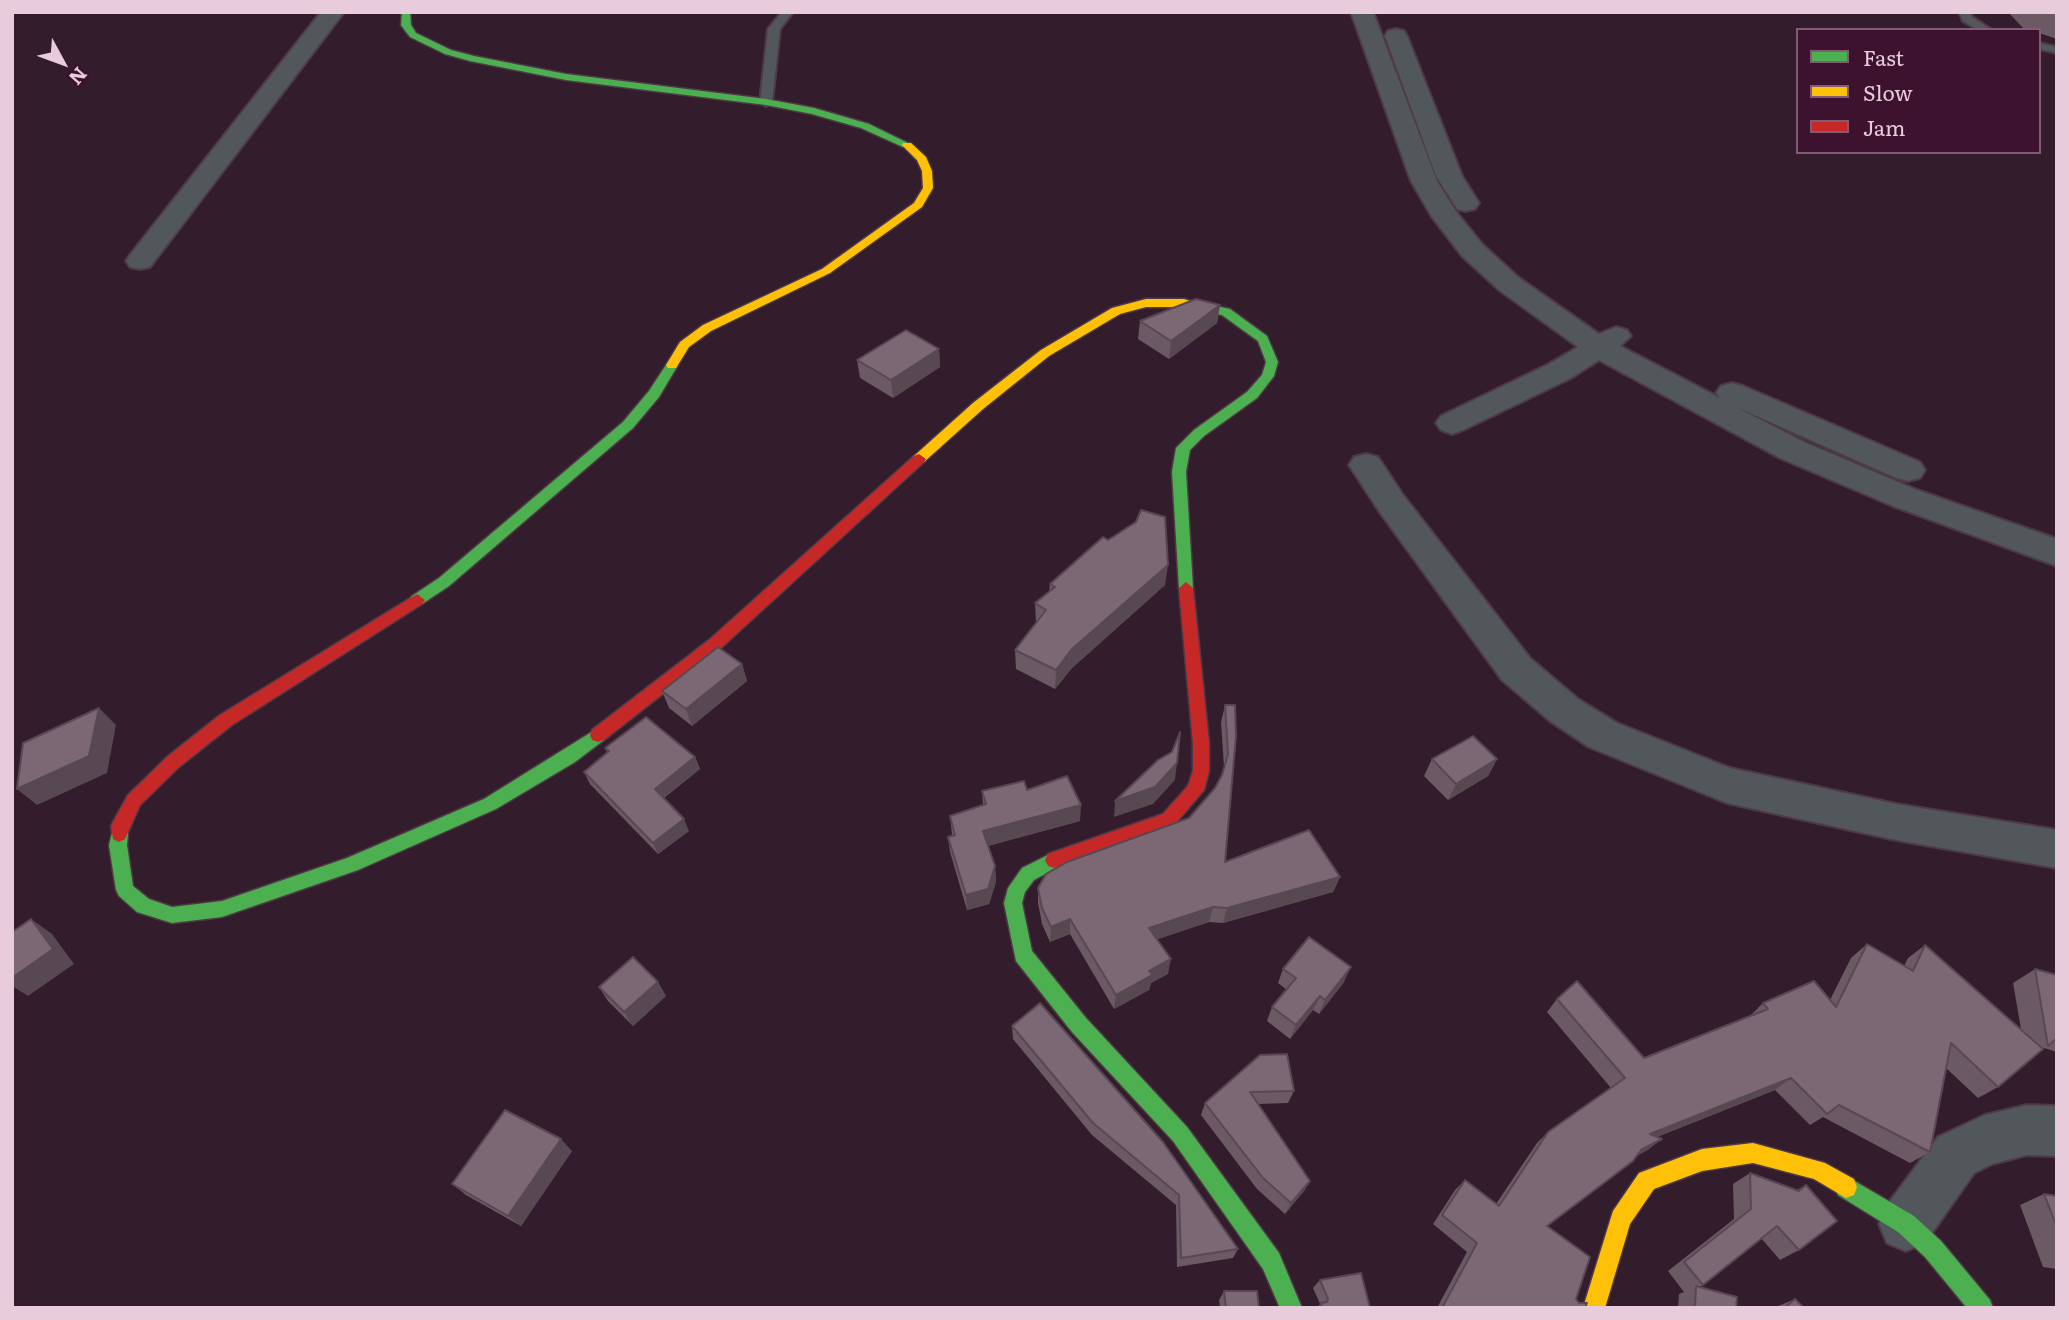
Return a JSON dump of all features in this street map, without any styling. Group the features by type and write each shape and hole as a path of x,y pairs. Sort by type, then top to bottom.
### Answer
{"main road":[{"path":"406,12 406,25 413,35 448,52 472,59 566,77 766,102 838,117 887,134 909,146 922,159 927,171 928,188 918,205 826,271 699,334 684,345 654,394 628,425 444,582 382,625 226,720 173,762 134,800 120,826 118,845 125,890 143,906 172,915 222,909 352,864 491,804 569,757 715,644 978,406 1045,353 1116,311 1146,303 1185,303 1226,312 1264,338 1272,362 1268,376 1252,395 1199,433 1183,448 1179,472 1201,771 1195,790 1169,819 1050,861 1028,874 1017,888 1013,903 1023,955 1079,1024 1180,1135 1229,1199 1272,1261 1291,1308"},
{"path":"1594,1308 1621,1219 1647,1181 1702,1160 1754,1153 1818,1170 1906,1224 1949,1267 1982,1308"}],"street":[{"path":"139,261 333,12"},
{"path":"1362,12 1424,181 1446,217 1472,250 1509,284 1609,340 1792,450 1905,498 2057,553"},
{"path":"1386,12 1434,131 1449,176 1469,207 1533,273 1578,308 1609,340 1824,434 1998,506 2057,526"},
{"path":"1404,132 1434,131"},
{"path":"1452,423 1560,370 1609,340"},
{"path":"1366,465 1391,503 1516,669 1564,710 1603,734 1628,747 1727,785 1896,822 2057,849"},
{"path":"1906,1224 1956,1155 1985,1140 2027,1130 2057,1131"}],"lane":[{"path":"766,102 774,29 788,12"},
{"path":"1964,12 1975,25 1982,28"}],"building":[{"path":"1196,299 1220,305 1171,341 1140,321"},
{"path":"906,330 939,349 891,380 857,360"},
{"path":"1141,510 1165,517 1168,565 1072,649 1056,670 1015,650 1046,610 1035,603 1055,587 1050,584 1103,537 1108,540 1136,522"},
{"path":"718,647 742,664 686,709 662,691"},
{"path":"1225,705 1235,705 1236,736 1225,862 1309,830 1340,877 1227,908 1213,907 1149,928 1171,959 1149,971 1152,975 1116,995 1070,919 1051,927 1042,908 1038,888 1046,874 1067,862 1189,818 1215,788 1222,775 1228,754"},
{"path":"99,708 89,756 17,789 23,743"},
{"path":"646,717 695,757 655,789 684,819 653,843 584,772 609,751 605,748"},
{"path":"1180,732 1177,763 1155,787 1115,801 1158,760 1172,752"},
{"path":"1473,736 1497,759 1456,784 1432,759"},
{"path":"1067,776 1081,805 983,831 995,866 988,889 966,895 948,837 955,835 950,816 986,804 982,791 1024,781 1027,790"},
{"path":"31,919 53,949 12,978 12,932"},
{"path":"1309,937 1351,967 1325,1000 1320,996 1296,1025 1272,1007 1296,978 1283,969"},
{"path":"1867,944 1913,971 1925,945 2043,1049 1998,1087 1951,1043 1930,1152 1839,1105 1827,1114 1791,1078 1650,1134 1662,1139 1641,1150 1633,1161 1547,1226 1590,1257 1576,1299 1579,1303 1587,1303 1585,1308 1442,1308 1477,1243 1442,1215 1465,1180 1499,1206 1548,1132 1625,1078 1557,999 1577,981 1644,1058 1768,1009 1763,1003 1814,981 1836,1007"},
{"path":"633,957 658,982 624,1012 599,987"},
{"path":"2035,969 2057,975 2057,1038 2048,1046"},
{"path":"1040,1003 1163,1142 1238,1249 1181,1258 1179,1195 1093,1123 1012,1026"},
{"path":"1287,1054 1294,1091 1250,1092 1310,1181 1291,1203 1263,1178 1205,1103 1260,1055"},
{"path":"505,1110 561,1139 508,1216 452,1184"},
{"path":"1750,1173 1799,1191 1806,1185 1837,1221 1799,1250 1777,1226 1703,1285 1684,1262 1751,1209"},
{"path":"2044,1194 2057,1196 2057,1227"},
{"path":"1361,1273 1370,1308 1322,1308 1321,1303 1327,1302 1328,1299 1320,1280"},
{"path":"1696,1286 1737,1297 1736,1308 1693,1308"},
{"path":"1224,1291 1257,1291 1259,1308 1226,1308"},
{"path":"1795,1299 1804,1308 1784,1308"}],"traffic: fast":[{"path":"406,12 406,25 413,35 448,52 473,59 566,77 766,102 814,111 865,126 907,145"},
{"path":"1186,588 1179,472 1183,448 1199,433 1252,395 1268,376 1272,362 1263,339 1226,312 1206,308"},
{"path":"417,600 444,582 628,425 654,394 672,365"},
{"path":"119,834 118,845 125,890 143,906 172,915 222,909 352,864 490,804 569,757 598,735"},
{"path":"1054,860 1028,874 1017,888 1013,903 1023,955 1079,1025 1180,1134 1271,1261 1291,1308"},
{"path":"1846,1187 1906,1224 1933,1249 1982,1308"}],"traffic: slow":[{"path":"672,365 684,345 707,328 826,271 918,205 928,188 927,171 922,159 907,145"},
{"path":"919,459 978,406 1045,353 1116,311 1146,303 1184,303 1206,308"},
{"path":"1594,1308 1621,1219 1647,1181 1702,1160 1753,1153 1818,1170 1846,1187"}],"traffic: jam":[{"path":"598,735 715,644 919,459"},
{"path":"1054,860 1169,819 1195,790 1201,771 1201,743 1186,588"},
{"path":"119,834 120,826 134,800 173,762 226,720 417,600"}]}
